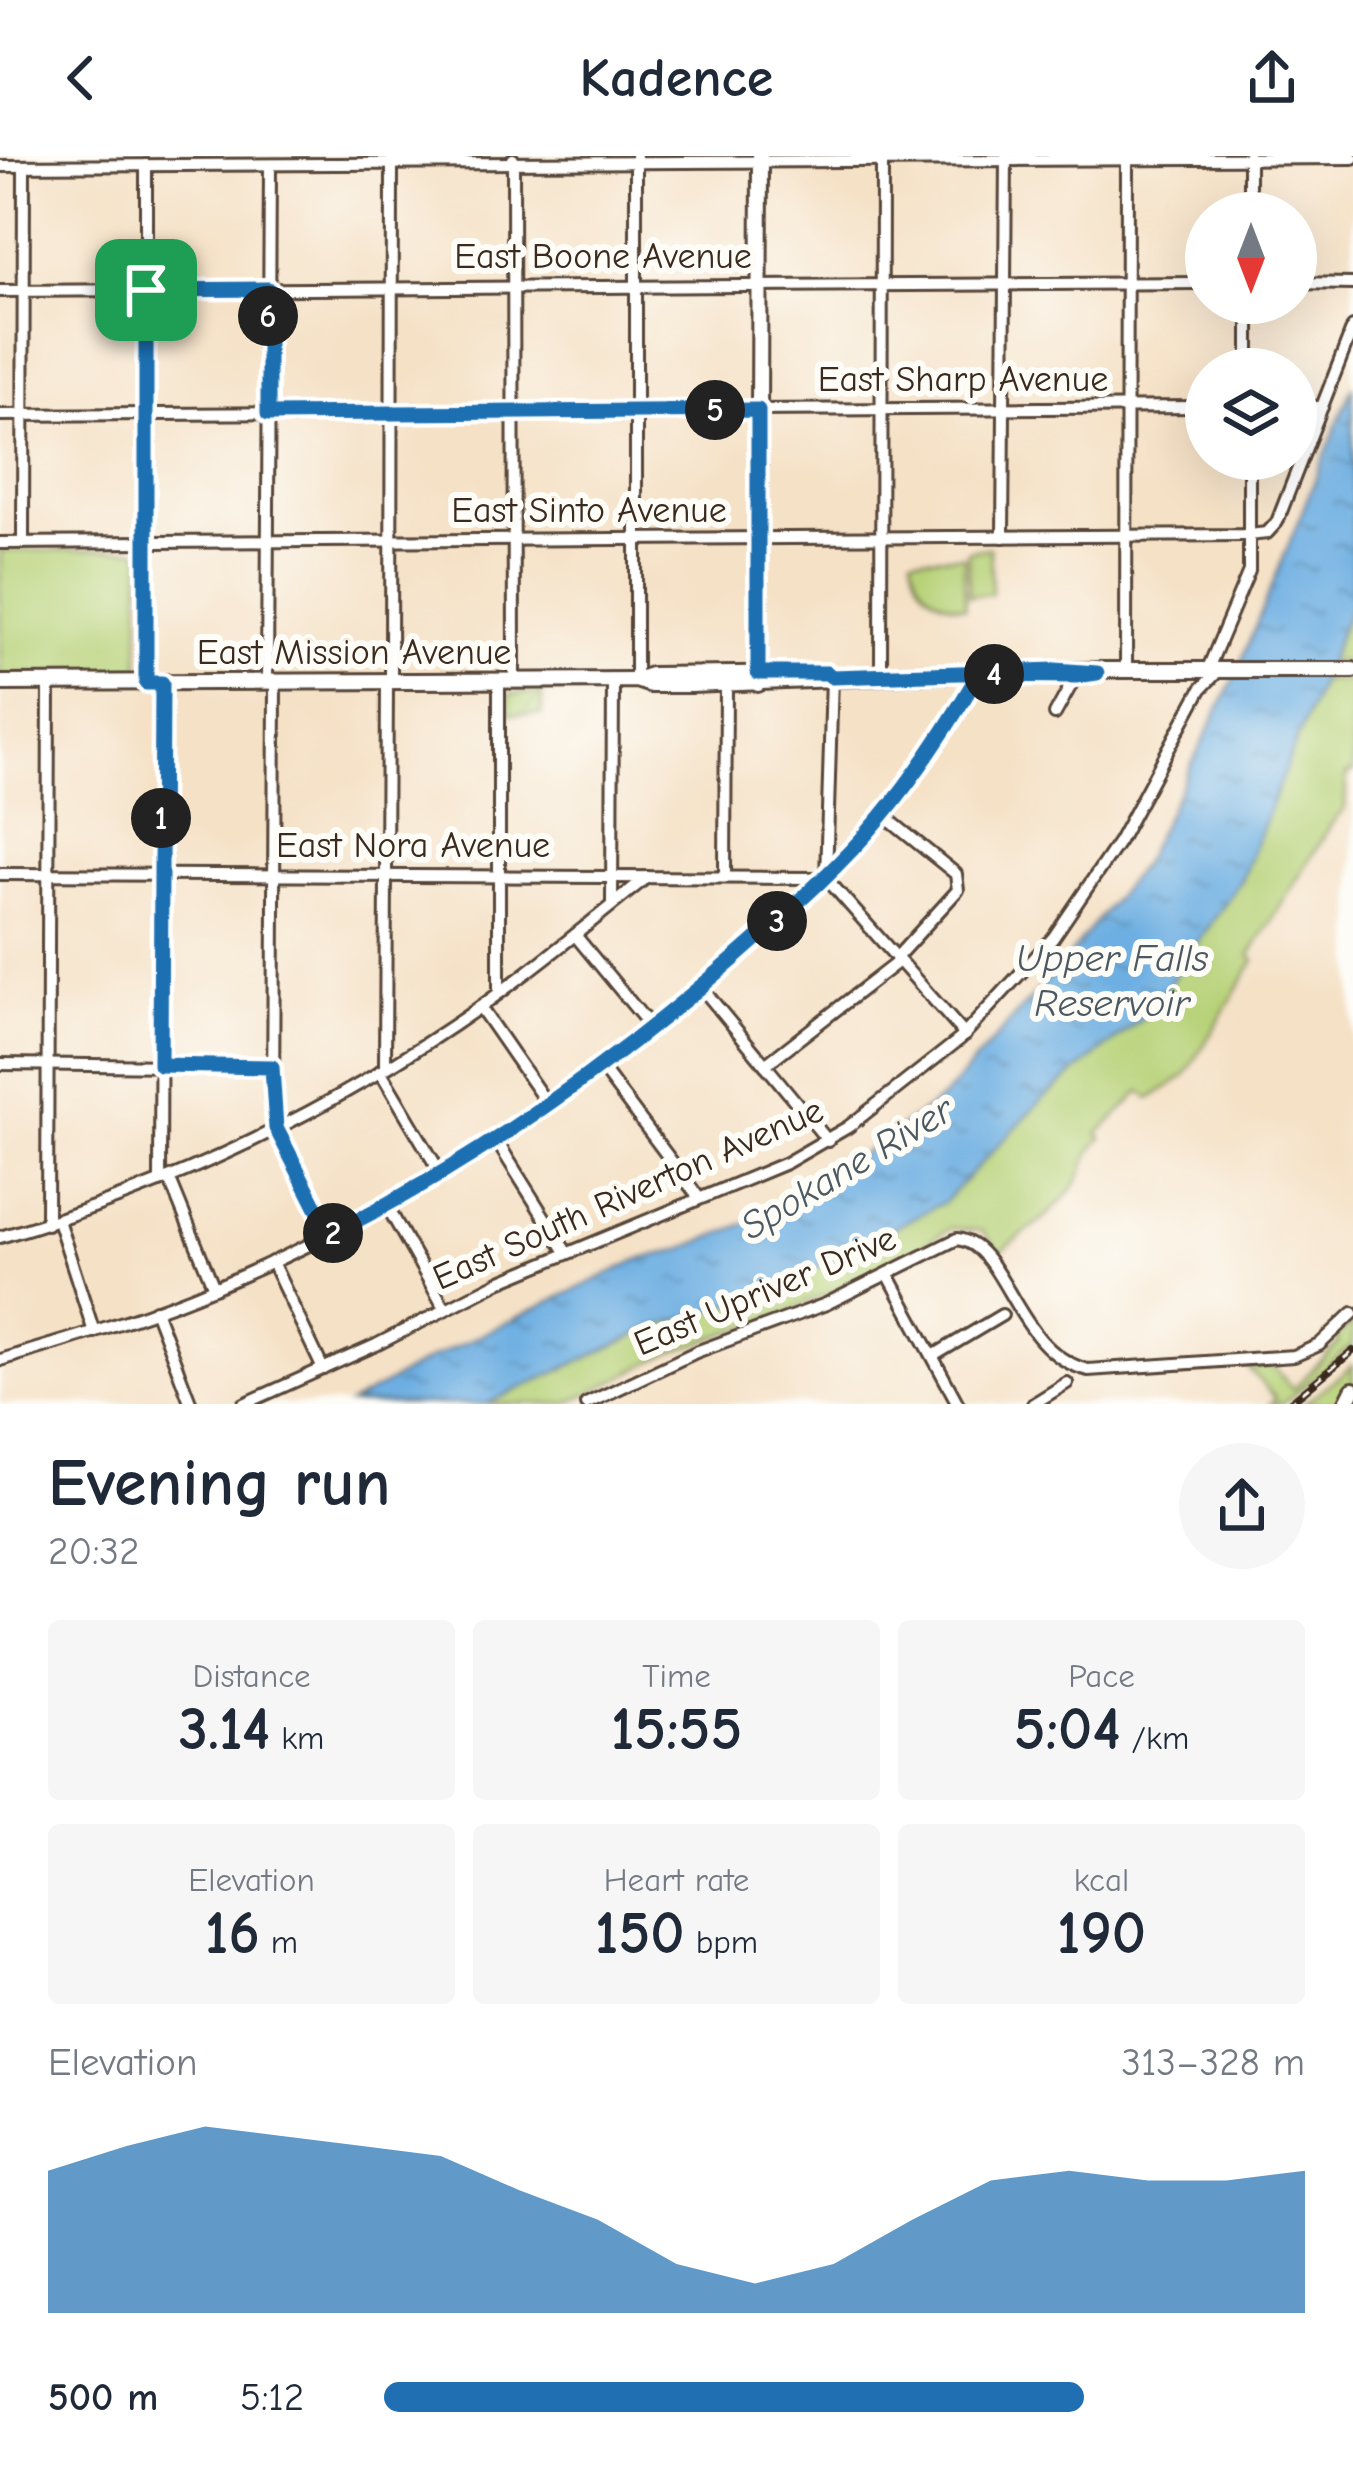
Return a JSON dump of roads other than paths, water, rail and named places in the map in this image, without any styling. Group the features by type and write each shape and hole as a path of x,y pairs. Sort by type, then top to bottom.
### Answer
{"main road":[{"path":"758,678 760,159"},
{"name":"East Mission Avenue","path":"1048,673 1351,668"},
{"name":"East Mission Avenue","path":"0,683 507,682 636,680 651,675 1097,673"},
{"name":"East Mission Avenue","path":"636,680 651,685 726,685 758,678"},
{"path":"1346,1404 1353,1390"}],"street":[{"path":"1004,537 1006,157"},
{"path":"1126,672 1127,157"},
{"path":"1249,157 1249,192"},
{"path":"881,676 882,158"},
{"path":"0,166 392,159 1353,158"},
{"path":"392,159 383,1069 441,1174"},
{"path":"499,992 513,540 513,159"},
{"path":"636,159 636,680"},
{"path":"270,164 272,1067 276,1128 330,1234"},
{"path":"146,165 145,542 161,875 165,1180 214,1288"},
{"path":"23,543 24,166"},
{"name":"East Boone Avenue","path":"0,291 1185,283"},
{"path":"1317,283 1353,284"},
{"path":"1250,535 1267,533 1277,522 1353,327"},
{"name":"East Sharp Avenue","path":"0,415 1185,407"},
{"path":"1317,407 1322,407"},
{"path":"1201,689 1249,571 1249,480"},
{"name":"East Sinto Avenue","path":"0,543 1250,535"},
{"name":"East South Riverton Avenue","path":"244,1404 566,1252 786,1163 828,1141 965,1035 1067,918 1119,841 1210,671"},
{"path":"0,1360 155,1310 272,1262 387,1206 548,1105 701,987 826,878 883,815 978,675"},
{"path":"1055,714 1076,676"},
{"path":"832,677 826,878 965,1035"},
{"path":"612,904 613,681"},
{"path":"49,683 47,1064 52,1222 94,1331"},
{"path":"725,877 726,685"},
{"path":"765,1065 898,959 958,890 956,874 883,815"},
{"name":"East Nora Avenue","path":"0,874 826,878"},
{"path":"0,1238 165,1180 276,1128 383,1069 480,1007 646,877"},
{"path":"575,935 651,1027"},
{"path":"701,987 828,1141"},
{"path":"480,1007 548,1105"},
{"path":"0,1064 272,1067"},
{"path":"601,1067 699,1198"},
{"path":"496,1140 566,1252"},
{"path":"387,1206 445,1309"},
{"name":"East Upriver Drive","path":"586,1404 696,1352 801,1315 946,1242 969,1240 980,1247 1043,1346 1063,1361 1088,1370 1294,1356 1323,1342 1353,1312"},
{"path":"272,1262 323,1369"},
{"path":"888,1274 958,1404"},
{"path":"155,1310 191,1404"},
{"path":"933,1356 1002,1315"},
{"path":"1033,1404 1067,1383"}],"water":[{"name":"Upper Falls Reservoir","path":"1353,386 1353,600 1241,880 1150,1012 1044,1098 944,1202 765,1294 655,1327 486,1404 350,1404 428,1360 638,1260 682,1249 742,1225 816,1186 942,1098 1068,957 1143,862 1234,679"}],"railway":[{"path":"1288,1404 1353,1351"}],"water label":[{"name":"Spokane River","path":"847,1168"}]}
